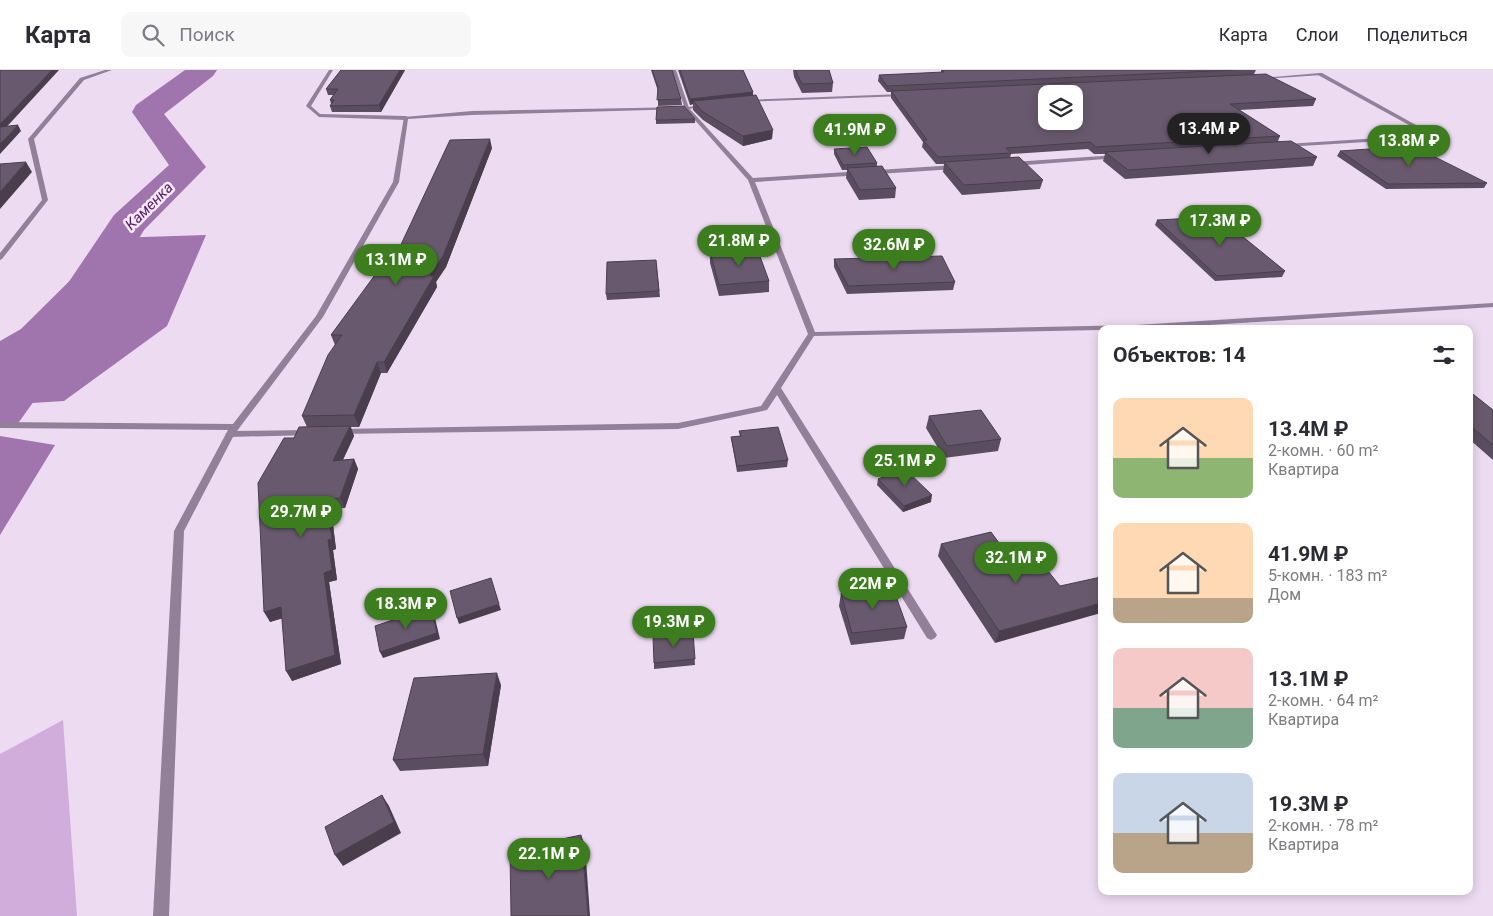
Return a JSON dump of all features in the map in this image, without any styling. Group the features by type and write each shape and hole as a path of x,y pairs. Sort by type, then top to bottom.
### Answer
{"street":[{"path":"0,258 2,252 45,200 32,139 82,79 110,70"},
{"path":"331,70 308,106 319,115 406,118 472,113 686,108 714,104"},
{"path":"674,70 686,108 751,180 812,334"},
{"path":"1275,146 1434,136 1312,70"},
{"path":"1257,78 1320,74"},
{"path":"741,101 910,94"},
{"path":"161,916 179,531 232,431 319,317 396,182 406,118"},
{"path":"1008,164 1127,156"},
{"path":"751,180 959,167"},
{"path":"1167,325 1493,304"},
{"path":"812,334 1098,328"},
{"path":"329,432 678,426 764,408 812,334"},
{"path":"777,389 931,635"},
{"path":"2,425 319,433"}],"shaded area":[{"path":"206,235 167,326 64,401 0,405 0,341 21,329 113,238"},
{"path":"0,436 55,445 0,535"},
{"path":"63,720 77,916 0,916 0,754"}],"building":[{"path":"0,70 52,70 0,124"},
{"path":"341,70 400,70 379,105 330,106 334,100 330,100 338,89 326,89"},
{"path":"652,70 672,70 681,99 657,100 658,87"},
{"path":"680,70 743,70 753,92 690,99"},
{"path":"795,70 829,70 833,83 802,84"},
{"path":"941,70 1233,70 887,86 879,75 944,72"},
{"path":"1266,74 1316,99 1230,104 1280,136 1096,147 1090,142 1006,148 1011,153 938,157 923,140 927,140 891,91"},
{"path":"756,95 773,130 743,136 703,112 693,101"},
{"path":"684,106 695,119 656,120 657,107"},
{"path":"18,125 0,144 0,127"},
{"path":"490,139 443,256 430,276 434,276 384,362 377,362 354,415 302,416 328,355 342,335 331,335 391,253 397,253 450,140"},
{"path":"1291,141 1317,157 1128,170 1105,152"},
{"path":"1413,146 1487,183 1388,184 1340,151"},
{"path":"867,147 877,163 843,165 834,149"},
{"path":"1019,157 1043,180 964,185 944,162"},
{"path":"26,162 0,192 0,164"},
{"path":"882,166 896,188 860,190 847,168"},
{"path":"1213,217 1236,236 1242,236 1285,271 1217,276 1157,220"},
{"path":"757,248 769,281 719,285 710,252"},
{"path":"942,256 955,282 848,286 834,259"},
{"path":"656,260 659,291 606,294 607,262"},
{"path":"1473,394 1493,410 1493,445 1473,428"},
{"path":"981,410 1001,439 947,446 929,416"},
{"path":"350,426 333,461 354,459 340,498 326,500 332,539 328,540 332,570 324,573 335,655 286,671 281,607 264,612 258,483 284,438 294,438 299,427"},
{"path":"778,427 788,460 737,466 731,437 741,436 739,431"},
{"path":"905,469 932,495 904,506 878,479"},
{"path":"991,532 1013,562 1036,556 1060,586 1098,578 1098,604 999,631 941,544"},
{"path":"491,578 499,604 457,618 450,591"},
{"path":"893,588 907,627 852,633 841,593"},
{"path":"431,607 437,633 380,652 375,626"},
{"path":"693,633 695,659 654,663 653,636"},
{"path":"497,673 483,754 393,760 414,678"},
{"path":"382,795 394,822 335,855 325,827"},
{"path":"581,835 588,916 511,916 510,850"}],"waterway":[{"name":"Каменка","path":"0,410 55,338 128,223 188,167 147,112 203,70"}]}
